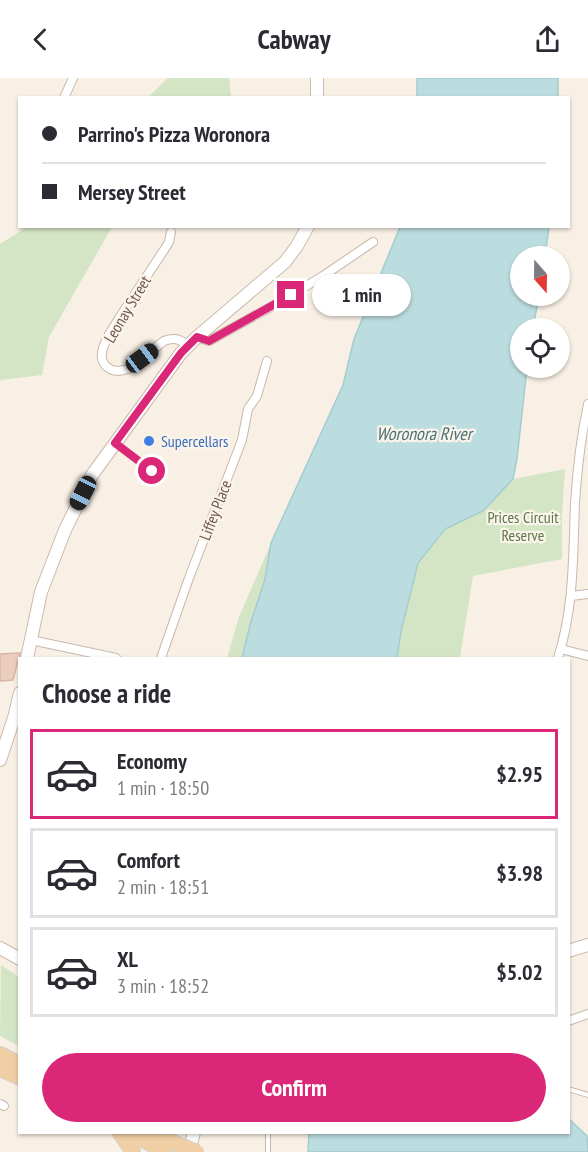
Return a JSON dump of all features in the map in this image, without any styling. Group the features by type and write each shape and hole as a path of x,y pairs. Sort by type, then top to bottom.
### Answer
{"main road":[{"path":"0,1054 18,1063"},
{"path":"0,1069 18,1077"},
{"path":"120,1134 133,1152"},
{"path":"133,1134 170,1147 197,1152"},
{"path":"155,1134 170,1147"}],"street":[{"path":"65,96 73,78"},
{"path":"317,78 317,96"},
{"path":"27,657 41,592 64,530 92,475 192,341 285,262 307,228"},
{"name":"Leonay Street","path":"171,232 169,242 112,330 103,349 102,360 108,368 117,372 128,369 164,341 180,339 192,341"},
{"path":"192,341 209,341 323,276 373,242"},
{"name":"Liffey Place","path":"161,657 242,441 248,409 257,396 267,361"},
{"path":"558,657 571,596 578,463 588,404"},
{"path":"571,596 588,594"},
{"path":"31,640 111,657"},
{"path":"561,649 588,656"},
{"path":"0,760 18,701"},
{"path":"570,950 588,945"},
{"path":"0,948 18,958"},
{"path":"570,1020 588,1014"},
{"path":"189,1152 194,1134"}],"lane":[{"path":"115,443 152,471"},
{"path":"570,1090 588,1095"},
{"path":"268,1134 268,1152"}],"green space":[{"path":"168,78 229,78 231,96 149,96"},
{"path":"25,228 111,228 49,337 42,375 1,380 0,382 0,244"},
{"name":"Prices Circuit Reserve","path":"565,469 562,559 473,576 460,657 397,657 417,563 445,529 483,511 513,479"},
{"path":"271,543 265,579 242,657 227,657 239,617"},
{"path":"1,965 18,976 18,1045 0,1036"}],"water":[{"path":"417,78 558,78 558,96 417,96"},
{"name":"Woronora River","path":"400,228 549,228 546,246 510,246 510,306 537,306 535,318 510,318 510,378 526,378 513,479 483,511 445,529 418,563 401,631 397,657 242,657 265,579 271,543 343,385 354,339"},
{"path":"570,1120 587,1136 588,1152 308,1152 309,1134 570,1134"}],"building":[{"path":"20,653 13,680 0,681 0,654"}],"place":[{"name":"Supercellars","path":"149,441"}],"route":[{"path":"152,471 115,443 181,353 197,337 209,341 291,295"}]}
